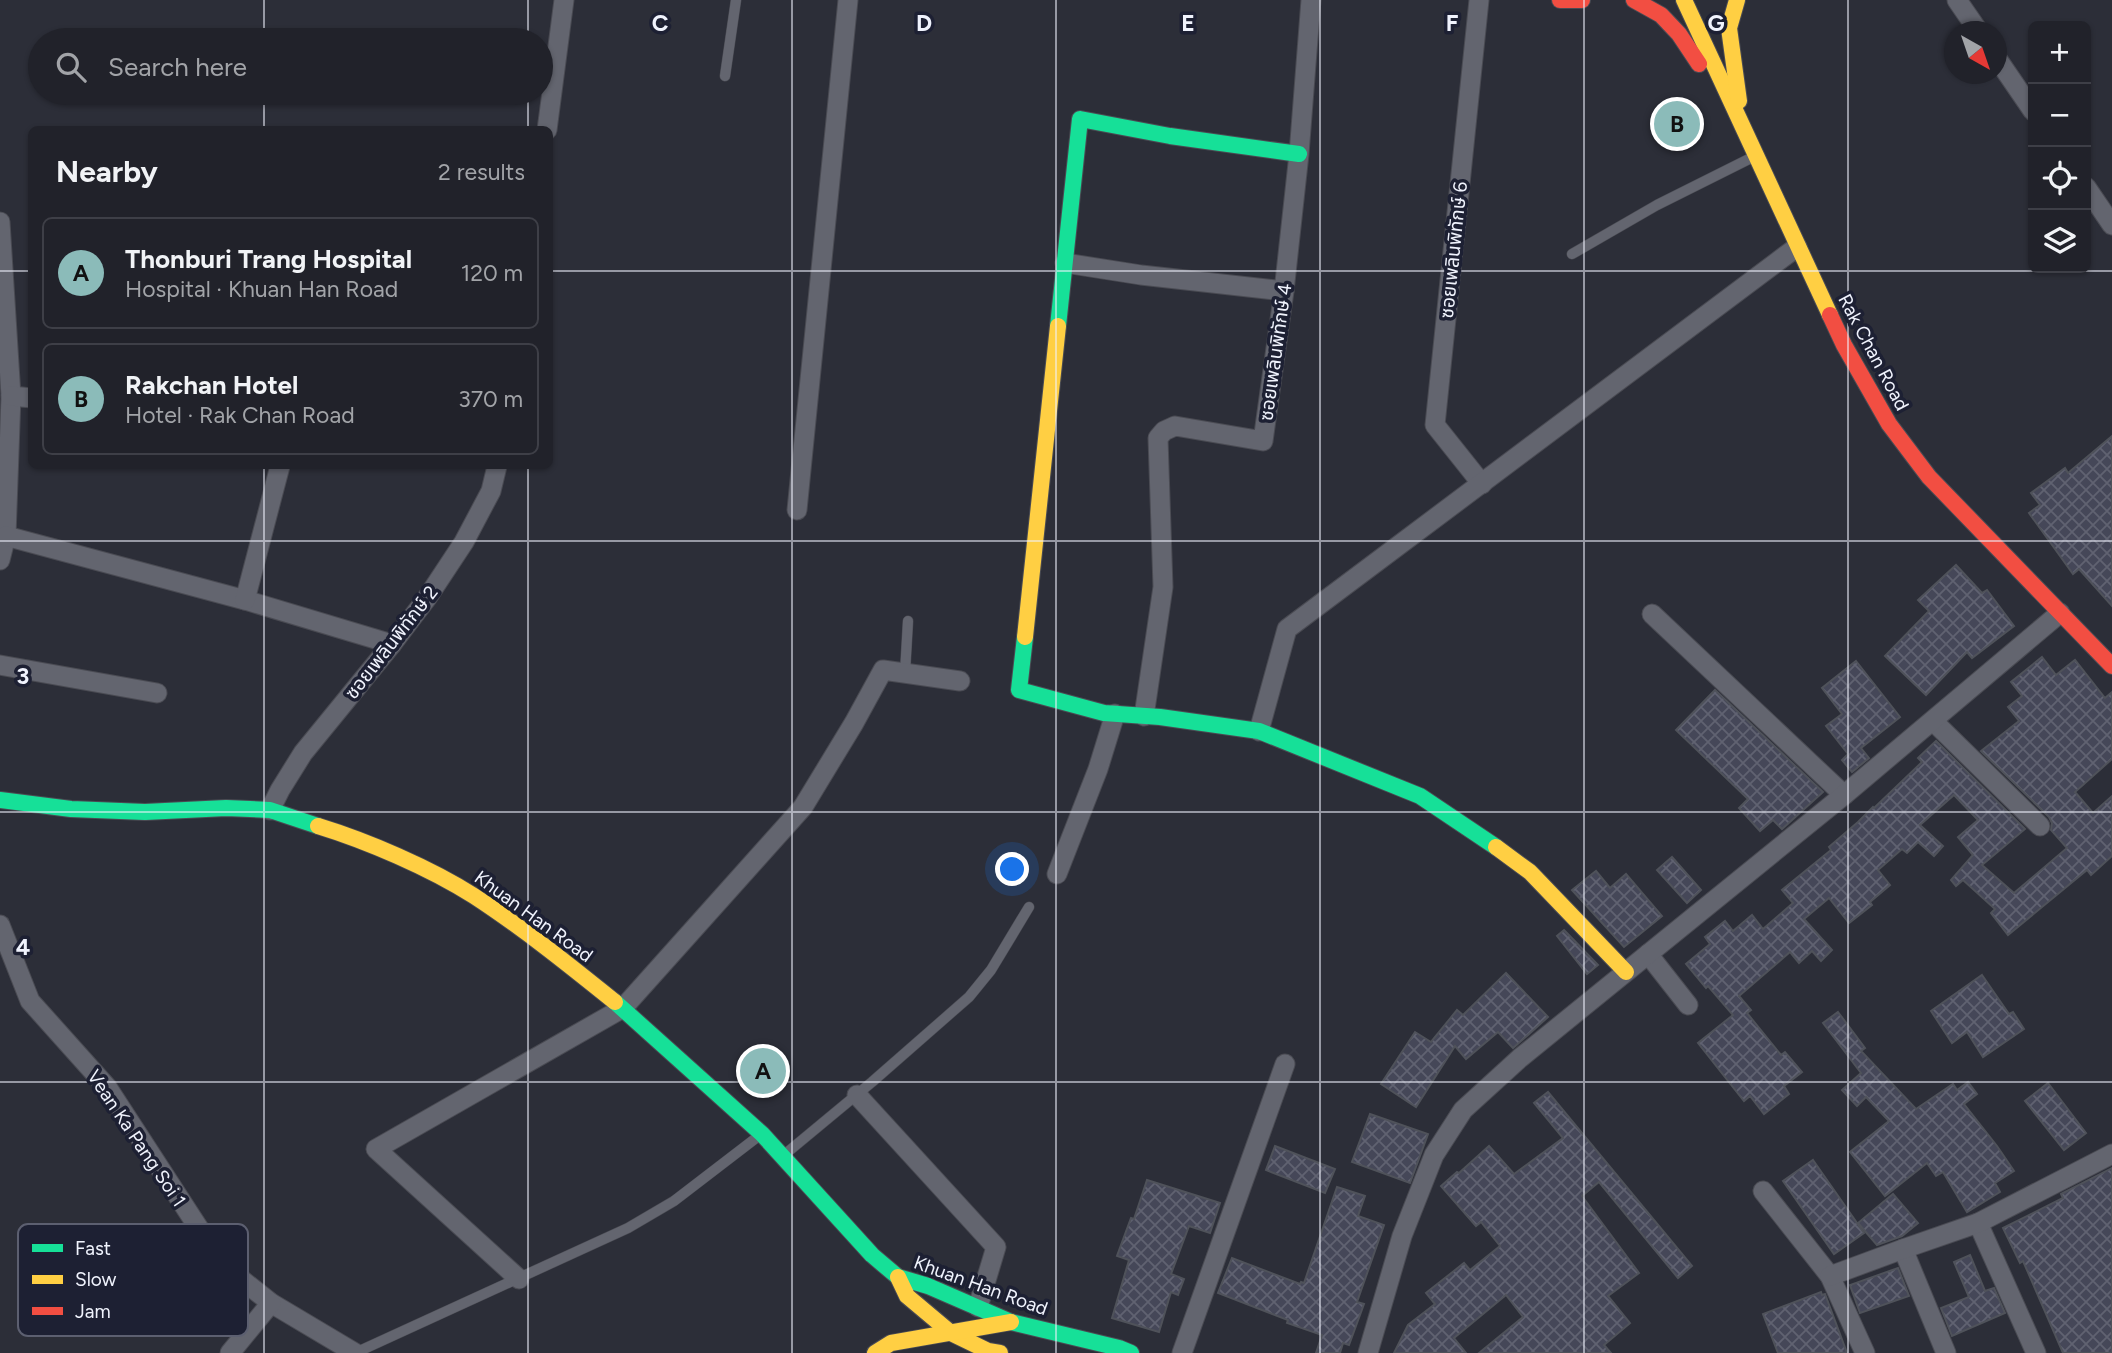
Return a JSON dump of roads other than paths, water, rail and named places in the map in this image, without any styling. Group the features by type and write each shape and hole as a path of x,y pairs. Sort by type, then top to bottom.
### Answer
{"street":[{"path":"553,84 564,0"},
{"path":"797,510 848,0"},
{"name":"ซอยเพลินพิทักษ์ 4","path":"1144,716 1163,587 1158,438 1164,431 1175,426 1263,440 1299,154 1311,0"},
{"name":"ซอยเพลินพิทักษ์ 6","path":"1479,0 1435,425 1482,484"},
{"path":"1560,0 1582,0"},
{"path":"1634,0 1661,15 1679,34 1743,129"},
{"name":"Rak Chan Road","path":"1684,0 1844,345 1889,424 1929,477 2112,666"},
{"path":"1737,0 1729,28 1743,129"},
{"path":"1957,0 1971,21"},
{"path":"2007,72 2028,104"},
{"path":"548,126 550,105"},
{"path":"1299,154 1170,136 1080,119 1019,690 1104,713 1259,731 1420,796 1530,872 1626,972"},
{"path":"2091,194 2112,225"},
{"path":"0,222 11,396 0,560"},
{"path":"1259,731 1287,629 1797,247"},
{"path":"1065,263 1141,275 1283,291"},
{"path":"11,396 28,398"},
{"path":"245,600 279,469"},
{"name":"ซอยเพลินพิทักษ์ 2","path":"271,810 303,753 392,644 464,542 491,491 496,469"},
{"path":"3,539 245,600 392,644"},
{"path":"1368,1353 1407,1225 1434,1155 1463,1110 1520,1058 1844,795 2060,613"},
{"path":"1652,614 1844,795"},
{"path":"0,665 157,693"},
{"path":"519,1279 376,1149 623,1008 803,807 883,670 960,681"},
{"path":"1057,874 1098,769 1115,714"},
{"path":"1933,721 2040,826"},
{"name":"Khuan Han Road","path":"0,800 71,808 145,812 226,808 271,810 329,829 416,865 472,895 529,934 623,1008 762,1133 872,1255 898,1277 928,1286 1011,1322 1131,1353"},
{"name":"Vean Ka Pang Soi 1","path":"0,925 30,1001 107,1087 196,1224"},
{"path":"1648,954 1688,1005"},
{"path":"1182,1353 1285,1065"},
{"path":"857,1095 996,1247 978,1307"},
{"path":"1830,1276 1978,1223 2112,1154"},
{"path":"1763,1191 1830,1276 1865,1353"},
{"path":"1978,1223 2036,1353"},
{"path":"1903,1249 1946,1353"},
{"name":"Khuan Han Road","path":"898,1277 906,1304 951,1333 988,1352"},
{"name":"Vean Ka Pang Soi 1","path":"248,1285 271,1303 355,1353"},
{"path":"248,1331 271,1303"},
{"path":"875,1353 891,1343 1011,1322"},
{"path":"891,1343 899,1327"},
{"path":"230,1353 244,1336"}],"lane":[{"path":"724,76 736,0"},
{"path":"1572,254 1657,205 1755,156"},
{"path":"905,673 908,621"},
{"path":"783,1155 857,1095 969,997 991,970 1029,907"},
{"path":"355,1353 628,1228 674,1201 762,1133"}],"place":[{"name":"Rakchan Hotel","path":"1677,124"},
{"name":"Thonburi Trang Hospital","path":"763,1071"}]}
